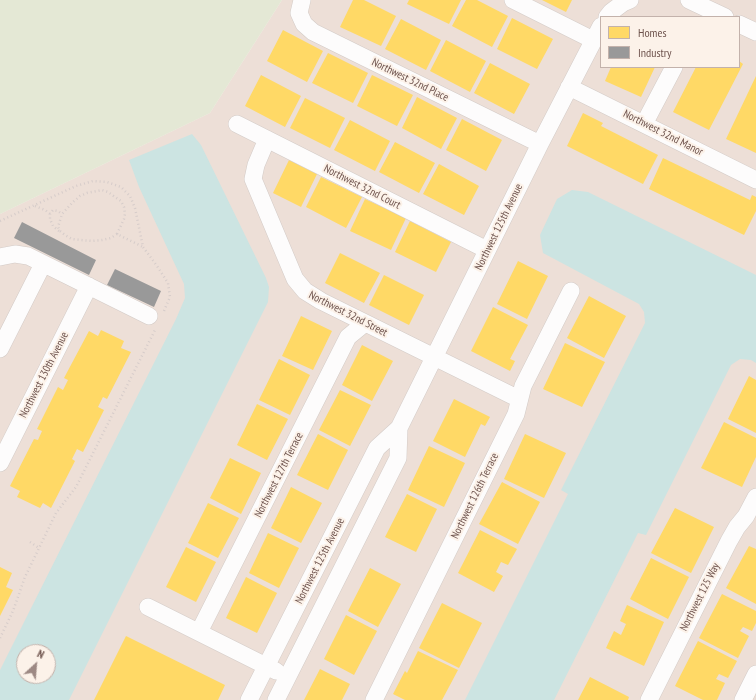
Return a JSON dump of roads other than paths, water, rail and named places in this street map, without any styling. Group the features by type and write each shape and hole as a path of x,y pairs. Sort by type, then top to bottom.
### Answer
{"street":[{"name":"Northwest 32nd Place","path":"302,0 299,13 304,24 313,32 540,144"},
{"path":"513,0 597,33"},
{"path":"608,16 623,3 630,0"},
{"path":"689,0 717,9"},
{"path":"740,24 756,32"},
{"name":"Northwest 125th Avenue","path":"250,700 377,448 399,428 540,144 597,33"},
{"path":"644,124 673,68"},
{"name":"Northwest 32nd Manor","path":"570,87 756,180"},
{"name":"Northwest 32nd Court","path":"237,124 487,250"},
{"name":"Northwest 32nd Street","path":"268,139 256,165 253,179 295,279 305,291 321,301 519,399"},
{"path":"0,257 15,254 28,256 156,320"},
{"path":"0,349 43,264"},
{"name":"Northwest 130th Avenue","path":"0,463 89,286"},
{"name":"Northwest 126th Terrace","path":"374,700 516,414 523,386 571,291"},
{"name":"Northwest 127th Terrace","path":"199,632 348,337 365,323"},
{"name":"Northwest 125th Avenue","path":"276,700 398,458 399,428"},
{"name":"Northwest 125 Way","path":"649,700 729,541 738,526 751,519 756,497"},
{"path":"148,606 287,677"},
{"path":"743,700 756,674"}],"water":[{"path":"192,134 201,145 266,278 269,287 268,302 69,700 0,700 0,670 176,319 185,298 184,284 139,187 129,160"},
{"path":"572,190 588,192 756,275 756,363 751,360 740,359 731,365 646,535 638,533 554,700 465,700 568,494 561,490 645,323 644,312 639,304 543,253 540,235 557,199"}]}
